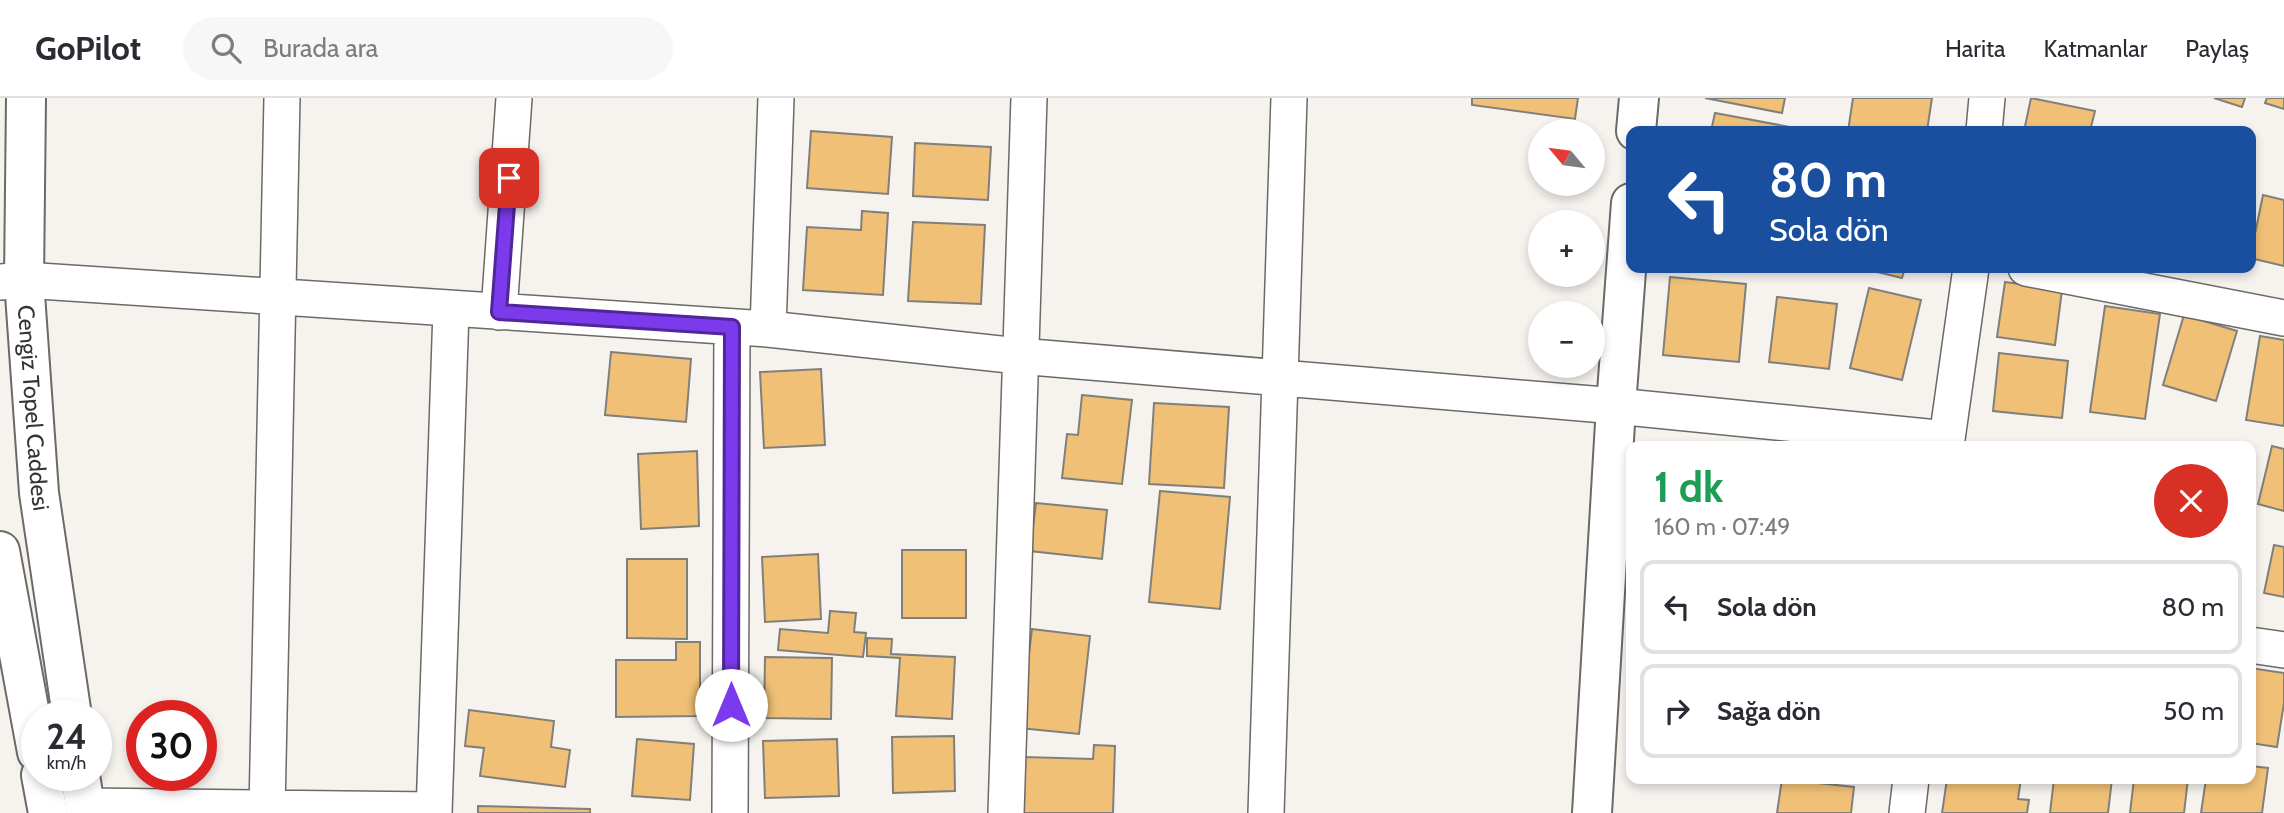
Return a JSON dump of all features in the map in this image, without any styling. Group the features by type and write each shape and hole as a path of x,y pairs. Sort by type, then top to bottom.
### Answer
{"main road":[{"name":"Cengiz Topel Caddesi","path":"26,98 8,275 70,700"},
{"path":"1636,126 1639,98"},
{"path":"1592,813 1626,271"},
{"path":"0,551 27,700"},
{"path":"44,791 48,813"}],"street":[{"path":"267,810 280,295 282,98"},
{"path":"499,312 514,98"},
{"path":"768,329 776,98"},
{"path":"1006,813 1029,98"},
{"path":"1266,813 1289,98"},
{"path":"1984,126 1987,98"},
{"path":"1947,441 1970,273"},
{"path":"2052,273 2284,318"},
{"path":"8,275 452,310 768,329 1281,380 1616,406 1938,441"},
{"path":"84,798 267,810 434,812 452,310"},
{"path":"730,813 732,327"},
{"path":"2256,646 2284,650"},
{"path":"1907,813 1910,784"}],"building":[{"path":"1472,98 1578,98 1575,119 1472,105"},
{"path":"1705,98 1785,98 1782,113"},
{"path":"1853,98 1932,98 1928,126 1849,126"},
{"path":"2031,98 2095,111 2091,126 2025,126"},
{"path":"2214,98 2245,98 2242,107"},
{"path":"2267,98 2284,98 2284,109 2265,103"},
{"path":"1715,113 1785,126 1712,126"},
{"path":"811,131 892,137 888,194 807,188"},
{"path":"915,143 991,147 988,200 913,196"},
{"path":"2263,195 2284,200 2284,266 2256,259 2256,229"},
{"path":"862,211 888,213 883,295 803,290 807,227 861,230"},
{"path":"913,222 985,225 981,304 908,301"},
{"path":"1882,273 1904,273 1902,278"},
{"path":"1670,277 1746,284 1739,362 1663,355"},
{"path":"2005,282 2062,290 2055,345 1997,337"},
{"path":"1869,288 1921,300 1902,380 1850,368"},
{"path":"1777,297 1837,304 1829,369 1769,362"},
{"path":"2105,306 2160,314 2145,419 2090,412"},
{"path":"2184,315 2237,331 2216,401 2163,385"},
{"path":"2260,336 2284,340 2284,426 2246,420"},
{"path":"611,352 691,359 686,422 605,415"},
{"path":"1999,353 2068,361 2062,418 1993,411"},
{"path":"821,369 825,445 764,448 760,372"},
{"path":"1082,395 1132,400 1122,484 1062,478 1067,434 1078,435"},
{"path":"1154,403 1229,407 1224,488 1149,484"},
{"path":"2272,446 2284,449 2284,511 2258,504"},
{"path":"697,451 699,526 641,529 638,454"},
{"path":"1160,491 1230,497 1220,609 1149,602"},
{"path":"1036,503 1107,510 1102,559 1030,551"},
{"path":"2274,545 2284,547 2284,597 2264,593"},
{"path":"902,550 966,550 966,618 902,618"},
{"path":"818,554 821,619 765,622 762,557"},
{"path":"627,559 687,559 687,639 627,638"},
{"path":"830,611 856,613 854,632 866,633 863,657 778,650 780,629 828,633"},
{"path":"1032,629 1090,636 1079,734 1020,728"},
{"path":"867,638 892,639 891,654 955,657 952,719 896,716 900,658 867,656"},
{"path":"676,642 700,642 700,716 616,717 616,660 676,660"},
{"path":"765,657 832,658 831,719 764,718"},
{"path":"2256,669 2284,673 2284,703 2277,747 2256,744"},
{"path":"469,710 554,721 551,747 570,750 565,787 480,776 484,748 465,746"},
{"path":"954,736 955,791 893,793 892,737"},
{"path":"637,739 694,744 690,800 632,796"},
{"path":"837,739 839,796 765,798 763,741"},
{"path":"1094,745 1115,746 1113,813 1023,813 1025,757 1093,759"},
{"path":"2256,767 2268,768 2262,813 2201,813 2205,784 2256,784"},
{"path":"1781,784 1854,787 1851,813 1777,813"},
{"path":"1946,784 2020,784 2018,799 2029,800 2027,813 1942,813"},
{"path":"2053,784 2111,784 2108,813 2050,813"},
{"path":"2133,784 2187,784 2184,813 2130,813"},
{"path":"478,806 590,809 590,813 478,813"}],"route":[{"path":"509,178 499,312 732,327 731,705"}]}
